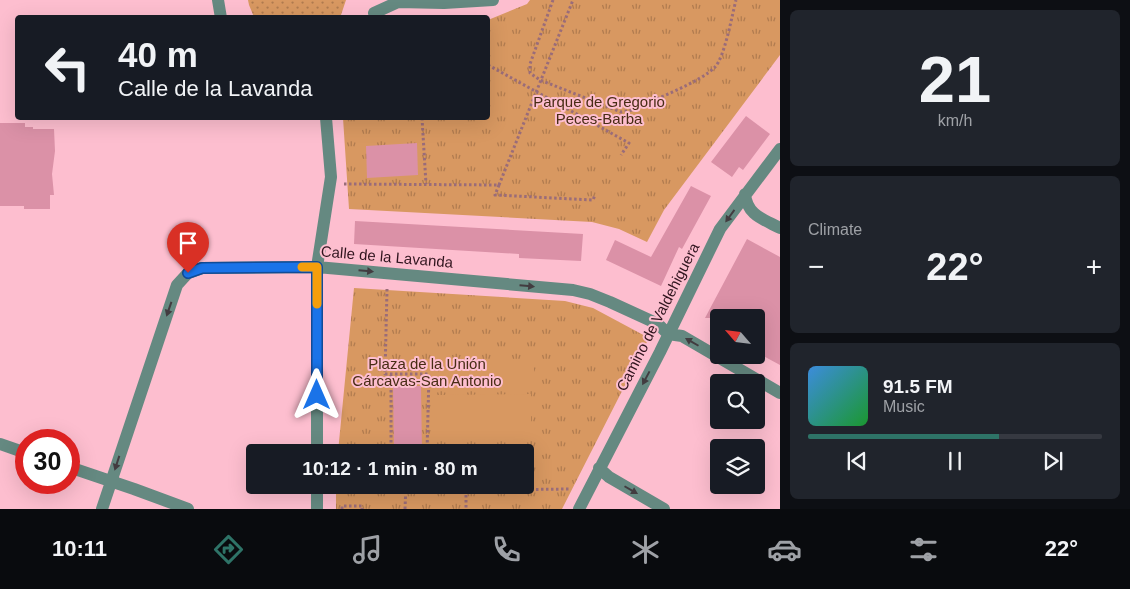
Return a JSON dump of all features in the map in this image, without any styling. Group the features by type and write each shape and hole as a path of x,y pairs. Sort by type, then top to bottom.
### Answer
{"street":[{"path":"218,0 220,15"},
{"path":"374,10 398,2 444,3 493,0"},
{"path":"317,444 317,267 331,177 326,120"},
{"name":"Camino de Valdehiguera","path":"578,509 720,229 780,149"},
{"path":"745,194 749,209 780,228"},
{"name":"Calle de la Lavanda","path":"102,509 177,286 188,273 202,268 317,267 572,290 590,294 658,324 668,334 682,336 780,393"},
{"path":"0,444 15,449"},
{"path":"599,468 609,477 664,509"},
{"path":"80,471 188,509"},
{"path":"317,494 317,509"}],"path":[{"path":"553,0 530,64 530,73 540,80 622,112 632,110 700,78 716,66 722,56 736,0"},
{"path":"573,0 495,195 593,200 595,196"},
{"path":"490,67 628,143 622,155"},
{"path":"422,120 426,184"},
{"path":"344,184 499,185"},
{"path":"388,285 385,374 428,374 427,444"},
{"path":"391,374 392,444"},
{"path":"534,489 577,489"},
{"path":"405,509 406,494"},
{"path":"466,494 466,509"},
{"path":"342,509 342,506 362,506 362,509"}],"green space":[{"path":"248,0 346,0 341,15 253,15"},
{"name":"Parque de Gregorio Peces-Barba","path":"530,0 780,0 780,55 664,210 647,242 619,229 592,222 349,209 343,120 490,120 490,19 527,4"},
{"name":"Plaza de la Unión Cárcavas-San Antonio","path":"354,288 565,301 593,308 649,338 562,509 336,509 336,494 534,494 534,444 339,444"},
{"path":"441,360 534,360 534,386 441,386"},
{"path":"531,394 531,439 437,440 437,395"}],"building":[{"path":"746,116 770,134 743,170 739,167 732,177 711,162"},
{"path":"0,123 25,123 25,127 33,127 33,129 54,129 55,151 52,174 54,195 50,195 50,209 24,209 24,206 0,206"},
{"path":"417,143 418,175 367,178 366,146"},
{"path":"691,186 711,196 682,249 679,247 661,286 606,260 615,240 651,257"},
{"path":"355,221 583,234 581,261 519,258 519,254 354,244"},
{"path":"747,239 780,257 780,365 765,357 765,309 710,309 710,318 705,318"},
{"path":"393,386 421,386 422,444 394,444"}],"slow traffic":[{"path":"302,267 317,267 317,304"}],"route":[{"path":"188,273 202,268 317,267 317,395"}]}
